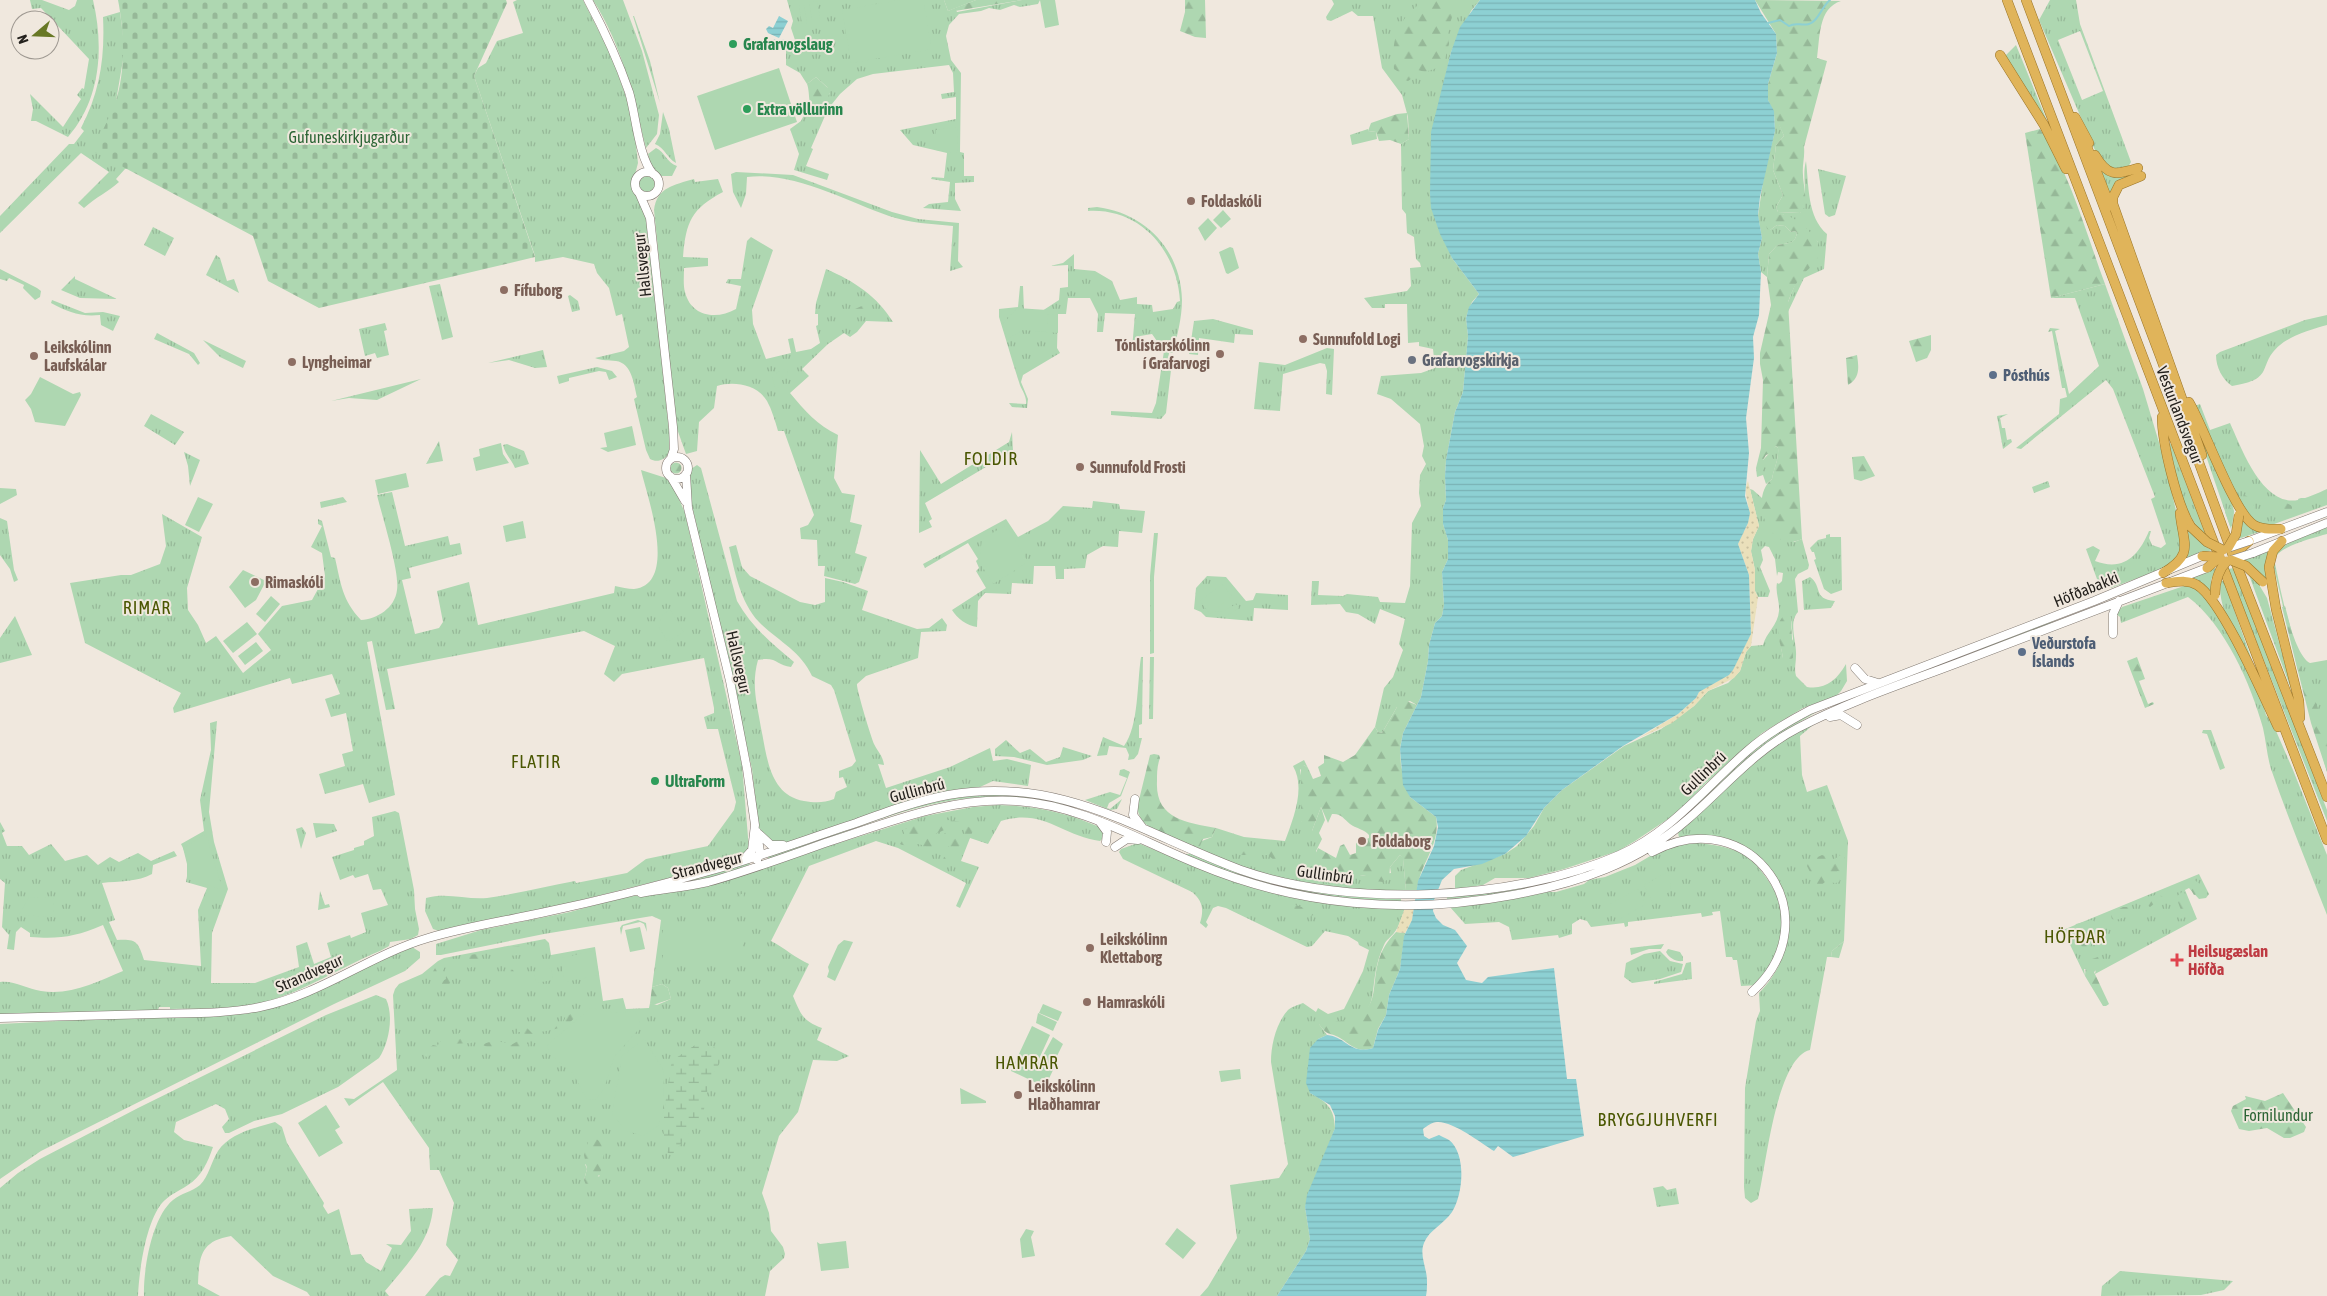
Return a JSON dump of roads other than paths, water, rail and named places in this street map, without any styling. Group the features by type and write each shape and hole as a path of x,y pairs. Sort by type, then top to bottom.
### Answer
{"highway":[{"name":"Vesturlandsvegur","path":"2007,0 2162,412 2327,840"},
{"name":"Vesturlandsvegur","path":"2026,0 2215,506 2301,725 2327,797"},
{"path":"2041,40 2116,218 2182,394 2199,442 2215,506"},
{"path":"2000,55 2044,125 2087,210"},
{"path":"2070,107 2103,168 2109,172 2139,172 2117,187 2113,197 2116,218"},
{"path":"2182,394 2190,403 2237,503 2247,519 2256,526 2281,529"},
{"path":"2162,412 2162,432 2179,500 2186,544 2185,552 2178,563 2163,573"},
{"path":"2179,500 2191,526 2202,539 2246,566 2263,582 2276,609"},
{"path":"2222,617 2216,595 2216,581 2236,534 2239,515 2237,503"},
{"path":"2207,568 2249,541"},
{"path":"2282,541 2273,551 2269,562 2276,609 2299,701 2301,725"},
{"path":"2202,556 2253,553"},
{"path":"2166,583 2194,583 2206,592 2247,663 2282,736 2291,746"}],"main road":[{"name":"Hallsvegur","path":"588,0 624,78 647,164 659,184 650,218"},
{"name":"Hallsvegur","path":"642,147 642,164 635,186 650,218 673,428 674,449 671,458"},
{"path":"638,176 645,172 653,174"},
{"path":"640,195 648,197 656,193"},
{"name":"Hallsvegur","path":"673,428 684,458"},
{"path":"678,456 684,458 688,467 686,474 680,478 670,476 666,468 671,458 678,456"},
{"name":"Hallsvegur","path":"686,474 688,508 737,714 755,832 755,853 758,856"},
{"name":"Hallsvegur","path":"670,476 688,508"},
{"path":"2249,541 2327,512"},
{"path":"2253,553 2327,523"},
{"name":"Höfðabakki","path":"1856,692 2163,573 2202,556"},
{"name":"Höfðabakki","path":"1855,702 2207,568"},
{"path":"2114,634 2113,614 2118,601"},
{"path":"1854,668 1865,679 1878,683"},
{"name":"Gullinbrú","path":"758,856 917,802 980,791 1015,791 1074,801 1246,871 1288,883 1336,891 1396,894 1450,892 1501,887 1570,872 1618,856 1638,845 1679,816 1747,751 1769,734 1810,710 1856,692"},
{"name":"Gullinbrú","path":"771,861 904,817 953,804 979,801 1036,803 1095,818 1202,866 1245,882 1282,892 1366,905 1450,903 1489,899 1543,889 1611,868 1636,857 1672,833 1752,760 1797,728 1855,702"},
{"path":"1797,728 1837,715 1848,718 1857,725"},
{"path":"1135,799 1134,817 1139,825 1148,831"},
{"path":"1095,818 1106,830 1106,842"},
{"path":"740,862 750,854 755,832 771,845 790,845"},
{"path":"1611,868 1635,861 1668,844 1698,838 1720,840 1734,844 1764,864 1776,882 1782,897 1786,914 1786,934 1780,954 1765,982 1752,992"},
{"path":"1115,847 1128,839 1144,841"},
{"path":"743,871 753,866 758,856 771,861"},
{"name":"Strandvegur","path":"0,1018 223,1012 254,1008 296,997 374,958 425,939 619,895 758,856"},
{"name":"Strandvegur","path":"619,895 691,885 743,871 771,861"}],"water":[{"path":"1480,0 1755,0 1761,13 1776,34 1777,53 1768,84 1768,100 1774,111 1775,131 1760,197 1758,215 1762,238 1758,254 1761,272 1759,315 1753,337 1754,358 1746,418 1749,453 1745,496 1750,513 1748,523 1738,544 1749,575 1751,634 1729,675 1699,692 1696,698 1678,714 1623,746 1562,790 1544,808 1526,836 1505,854 1482,864 1454,869 1442,880 1434,900 1433,911 1436,918 1443,925 1455,930 1467,946 1457,963 1466,980 1482,983 1488,977 1554,968 1567,1079 1576,1079 1584,1136 1513,1157 1498,1146 1494,1151 1451,1125 1437,1122 1431,1123 1423,1129 1424,1136 1429,1139 1439,1135 1449,1140 1455,1146 1461,1164 1461,1185 1456,1205 1452,1212 1429,1234 1424,1243 1422,1252 1427,1276 1426,1296 1277,1296 1306,1251 1310,1239 1305,1207 1307,1195 1335,1128 1335,1116 1330,1105 1310,1093 1306,1083 1310,1048 1318,1039 1327,1035 1334,1036 1359,1049 1373,1048 1378,1030 1386,1015 1389,995 1400,969 1404,936 1412,920 1418,881 1434,846 1438,827 1436,817 1410,797 1403,785 1400,749 1403,733 1421,697 1429,645 1435,623 1442,616 1444,605 1442,572 1448,559 1448,540 1443,524 1443,508 1446,500 1446,460 1455,412 1463,392 1468,336 1466,318 1469,307 1479,294 1452,258 1440,234 1431,208 1431,132 1451,52 1460,27"},
{"path":"779,16 788,21 779,38 768,33 766,29 769,26 773,28"},
{"path":"774,39 780,42 783,39 786,41 780,48 776,49 771,45"}],"waterway":[{"path":"1768,23 1780,20 1789,26 1812,23 1830,0"}],"place":[{"name":"Grafarvogslaug","path":"733,44"},
{"name":"Extra völlurinn","path":"747,109"},
{"name":"Foldaskóli","path":"1191,201"},
{"name":"Fífuborg","path":"504,290"},
{"name":"Sunnufold Logi","path":"1303,339"},
{"name":"Tónlistarskólinn í Grafarvogi","path":"1220,354"},
{"name":"Leikskólinn Laufskálar","path":"34,356"},
{"name":"Grafarvogskirkja","path":"1412,360"},
{"name":"Lyngheimar","path":"292,362"},
{"name":"Pósthús","path":"1993,375"},
{"name":"Sunnufold Frosti","path":"1080,467"},
{"name":"Rimaskóli","path":"255,582"},
{"name":"Veðurstofa Íslands","path":"2022,652"},
{"name":"UltraForm","path":"655,781"},
{"name":"Foldaborg","path":"1362,841"},
{"name":"Leikskólinn Klettaborg","path":"1090,948"},
{"name":"Heilsugæslan Höfða","path":"2177,960"},
{"name":"Hamraskóli","path":"1087,1002"},
{"name":"Leikskólinn Hlaðhamrar","path":"1018,1095"}],"district":[{"name":"FOLDIR","path":"991,458"},
{"name":"RIMAR","path":"147,607"},
{"name":"FLATIR","path":"536,761"},
{"name":"HÖFÐAR","path":"2075,936"},
{"name":"HAMRAR","path":"1027,1062"},
{"name":"BRYGGJUHVERFI","path":"1658,1119"}],"park label":[{"name":"Gufuneskirkjugarður","path":"349,137"},
{"name":"Fornilundur","path":"2278,1115"}]}
